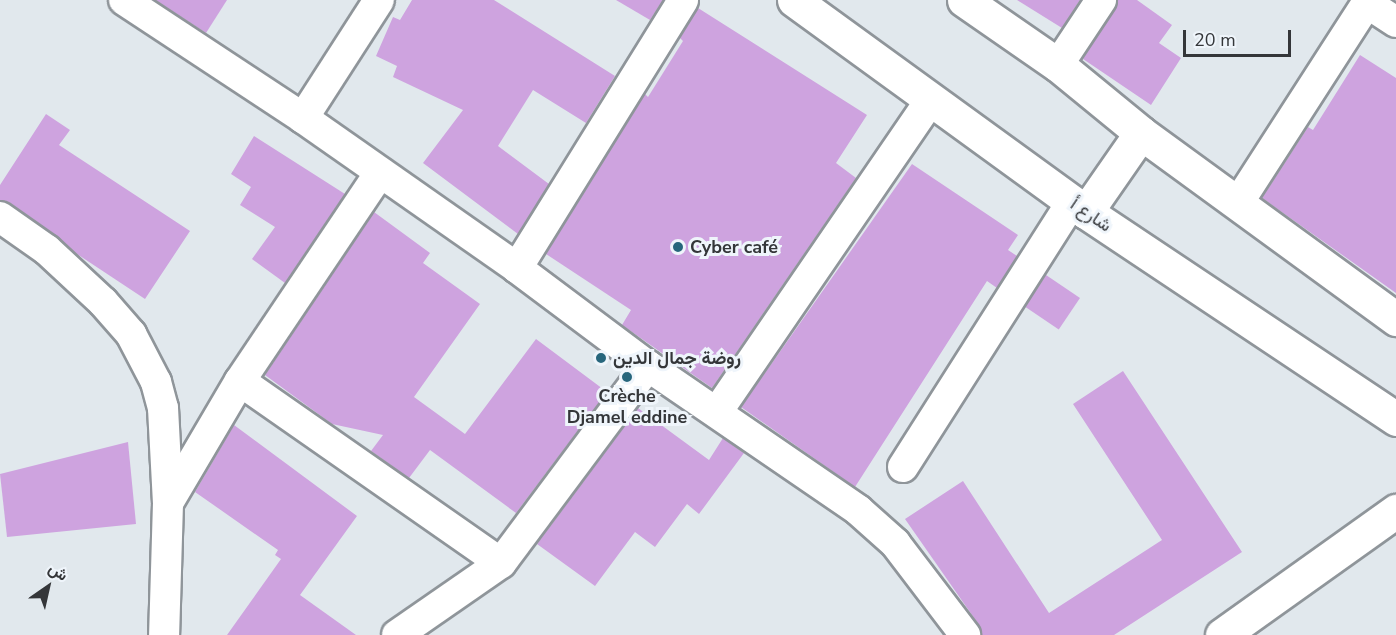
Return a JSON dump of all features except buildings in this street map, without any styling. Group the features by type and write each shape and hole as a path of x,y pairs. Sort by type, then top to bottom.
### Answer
{"street":[{"path":"124,0 303,118 517,268 648,366 858,510 895,543 965,635"},
{"path":"303,118 379,0"},
{"path":"517,268 683,0"},
{"name":"شارع أ","path":"794,0 1079,207 1396,419"},
{"path":"964,0 1058,65 1141,133 1396,319"},
{"path":"1058,65 1101,0"},
{"path":"1238,203 1368,1 1396,22"},
{"path":"717,412 931,99"},
{"path":"903,467 1079,207 1141,133"},
{"path":"168,503 240,381 380,173"},
{"path":"0,217 47,250 131,334 156,382 163,408 168,503 164,635"},
{"path":"398,635 501,563 648,366"},
{"path":"240,381 501,563"},
{"path":"1222,635 1396,511"}],"place":[{"name":"Cyber café","path":"678,247"},
{"name":"روضة جمال الدين","path":"601,358"},
{"name":"Crèche Djamel eddine","path":"627,377"}]}
